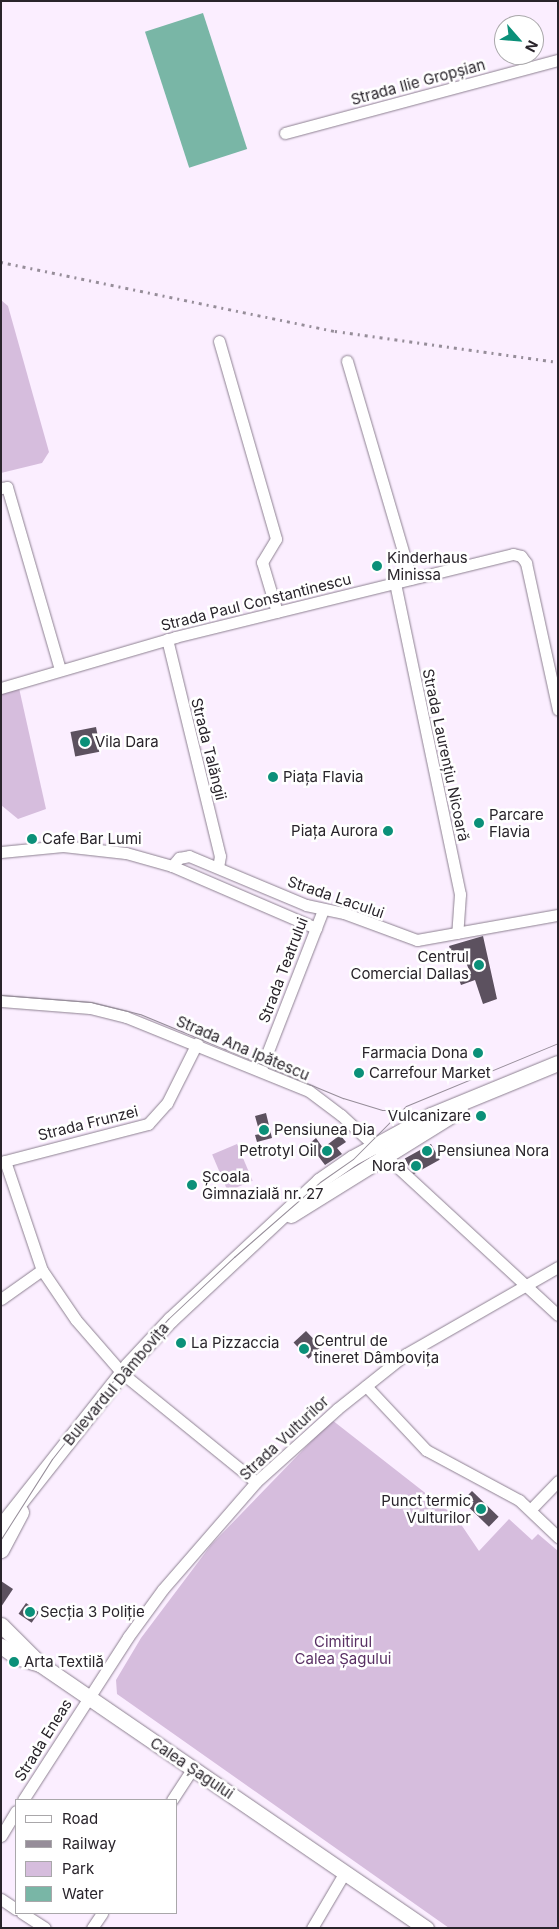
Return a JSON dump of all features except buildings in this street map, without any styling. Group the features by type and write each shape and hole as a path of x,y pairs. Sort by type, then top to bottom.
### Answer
{"main road":[{"name":"Bulevardul Dâmbovița","path":"1,1526 30,1493 121,1373 170,1320 320,1181 374,1146 431,1115 558,1063"},
{"name":"Bulevardul Dâmbovița","path":"278,1221 386,1157 493,1088"},
{"name":"Bulevardul Dâmbovița","path":"1,1550 30,1493"},
{"name":"Calea Șagului","path":"1,1625 40,1664 426,1928"},
{"name":"Calea Șagului","path":"1,1646 17,1657 40,1664"}],"street":[{"name":"Strada Ilie Gropșian","path":"286,133 558,60"},
{"path":"219,341 276,539 262,562 277,612"},
{"path":"347,361 411,579"},
{"path":"1,488 6,487 60,668"},
{"name":"Strada Paul Constantinescu","path":"1,688 60,668 171,638 411,579 521,556 526,563 558,710"},
{"name":"Strada Laurențiu Nicoară","path":"395,583 460,894 457,933"},
{"name":"Strada Talăngii","path":"171,638 220,856 218,867"},
{"path":"1,852 83,846 172,866 316,928"},
{"name":"Strada Lacului","path":"172,866 183,856 218,867 323,910 344,913 412,939 558,915"},
{"name":"Strada Teatrului","path":"261,1068 323,910"},
{"name":"Strada Ana Ipătescu","path":"1,1001 90,1008 126,1016 261,1068 320,1098 558,1315"},
{"name":"Strada Frunzei","path":"3,1161 148,1124 167,1103 197,1044"},
{"path":"3,1161 42,1270 76,1320 121,1373 256,1482"},
{"name":"Strada Vulturilor","path":"88,1697 163,1589 256,1482 366,1386 440,1332 524,1284 558,1267"},
{"path":"1,1299 42,1270"},
{"path":"366,1386 426,1450 531,1508 558,1536"},
{"path":"531,1508 558,1481"},
{"name":"Strada Eneas","path":"24,1799 88,1697"},
{"path":"173,1799 193,1768"},
{"path":"1,1836 15,1813"},
{"path":"312,1928 345,1872"},
{"path":"1,1900 15,1908"},
{"path":"24,1914 45,1928"},
{"path":"92,1928 101,1914"}],"green space":[{"path":"1,300 8,306 49,452 42,463 1,473"},
{"path":"19,688 46,809 18,819 1,805 1,693"},
{"path":"237,1144 253,1181 228,1191 212,1155"},
{"name":"Cimitirul Calea Șagului","path":"332,1420 456,1517 479,1551 509,1519 532,1540 538,1534 558,1551 558,1928 449,1928 117,1694 116,1680 141,1638 211,1545"}],"water":[{"path":"203,13 247,149 189,168 145,32"}],"tram line":[{"path":"1,995 91,1002 140,1014 343,1098 382,1110 405,1110"},
{"path":"1,1539 52,1459 120,1372 168,1319 234,1257 320,1182 353,1159 406,1106 558,1043"}],"railway":[{"path":"1,262 335,331 558,362"}],"place":[{"name":"Kinderhaus Minissa","path":"377,566"},
{"name":"Vila Dara","path":"85,742"},
{"name":"Piața Flavia","path":"273,777"},
{"name":"Parcare Flavia","path":"479,823"},
{"name":"Piața Aurora","path":"388,831"},
{"name":"Cafe Bar Lumi","path":"32,839"},
{"name":"Centrul Comercial Dallas","path":"479,965"},
{"name":"Farmacia Dona","path":"478,1053"},
{"name":"Carrefour Market","path":"359,1073"},
{"name":"Vulcanizare","path":"481,1116"},
{"name":"Pensiunea Dia","path":"264,1130"},
{"name":"Petrotyl Oil","path":"327,1151"},
{"name":"Pensiunea Nora","path":"427,1151"},
{"name":"Nora","path":"416,1166"},
{"name":"Școala Gimnazială nr. 27","path":"192,1185"},
{"name":"La Pizzaccia","path":"181,1343"},
{"name":"Centrul de tineret Dâmbovița","path":"304,1349"},
{"name":"Punct termic Vulturilor","path":"481,1509"},
{"name":"Secția 3 Poliție","path":"30,1612"},
{"name":"Arta Textilă","path":"14,1662"}]}
